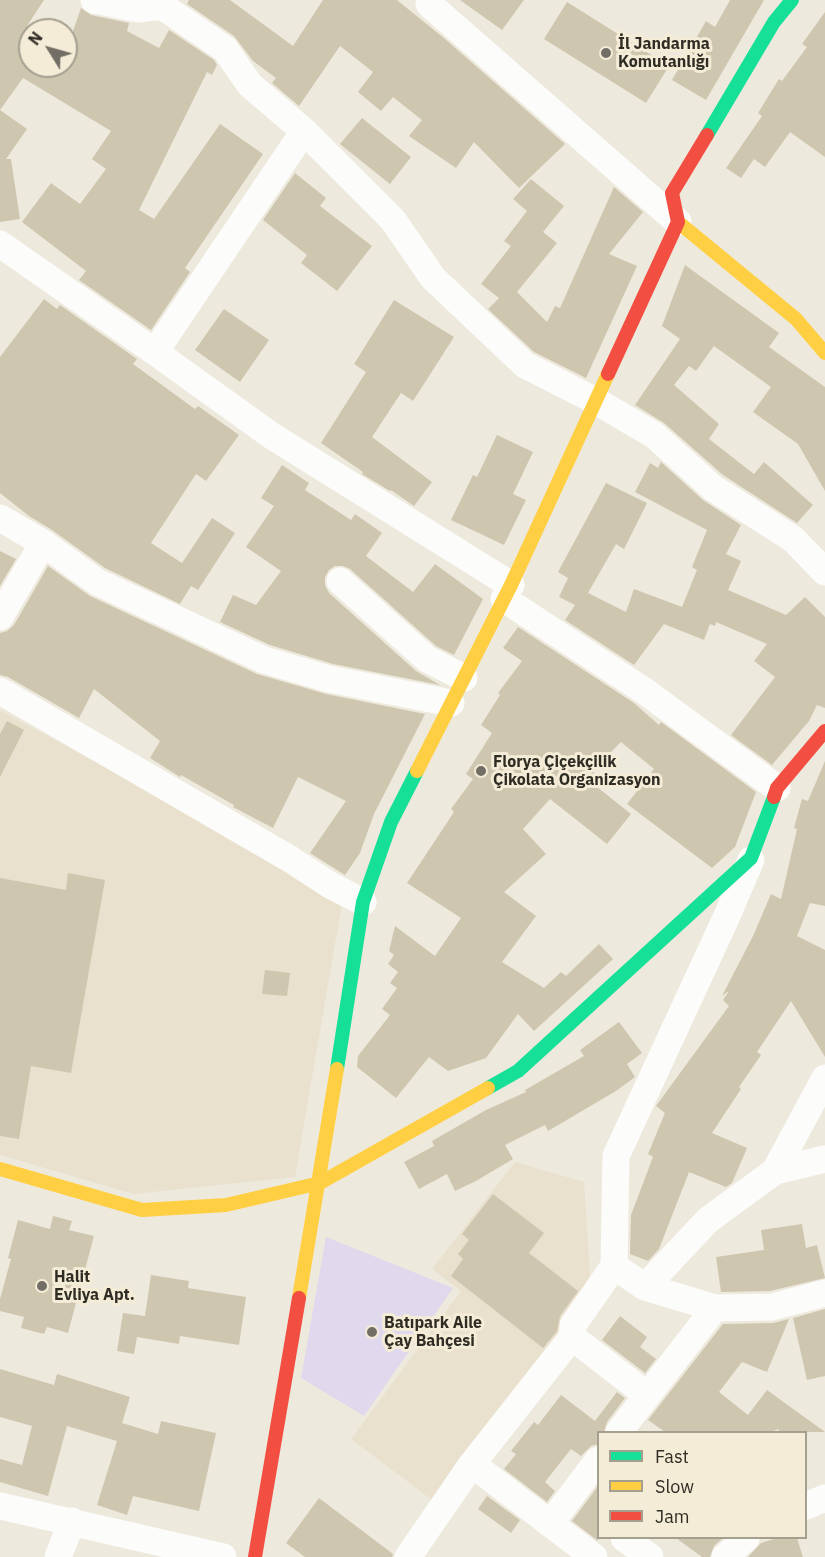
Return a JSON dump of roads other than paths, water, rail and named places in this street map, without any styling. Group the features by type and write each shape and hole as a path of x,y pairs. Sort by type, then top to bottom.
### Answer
{"main road":[{"path":"255,1557 320,1183 363,902 391,822 508,592 678,222 672,193 774,22 792,0"},
{"path":"678,222 796,319 825,353"},
{"path":"0,1169 142,1210 226,1205 320,1183 518,1071 752,858 777,788 825,730"}],"street":[{"path":"94,0 138,9 164,3 225,49 250,85 304,131 393,220 433,278 525,365 596,401 654,435 713,488 793,539 825,572"},
{"path":"431,0 429,4 678,222"},
{"path":"155,352 304,131"},
{"path":"0,244 272,436 508,592 777,788"},
{"path":"0,518 43,543 97,582 264,660 338,682 451,703"},
{"path":"0,617 43,543"},
{"path":"340,581 427,659 464,678"},
{"path":"0,691 330,885 363,902"},
{"path":"408,1557 472,1464 572,1337 573,1325 614,1266 616,1156 752,858"},
{"path":"775,1170 825,1078"},
{"path":"645,1287 708,1220 775,1170 825,1159"},
{"path":"614,1266 645,1287 715,1308 772,1306 825,1293"},
{"path":"620,1431 715,1308"},
{"path":"572,1337 647,1395"},
{"path":"550,1524 597,1461"},
{"path":"472,1464 596,1557 611,1539"},
{"path":"807,1506 825,1498"},
{"path":"0,1506 223,1557"},
{"path":"58,1557 72,1521"},
{"path":"625,1539 650,1557"},
{"path":"725,1557 745,1539"}],"place":[{"name":"İl Jandarma Komutanlığı","path":"606,53"},
{"name":"Florya Çiçekçilik Çikolata Organizasyon","path":"481,771"},
{"name":"Halit Evliya Apt.","path":"42,1286"},
{"name":"Batıpark Aile Çay Bahçesi","path":"372,1332"}]}
